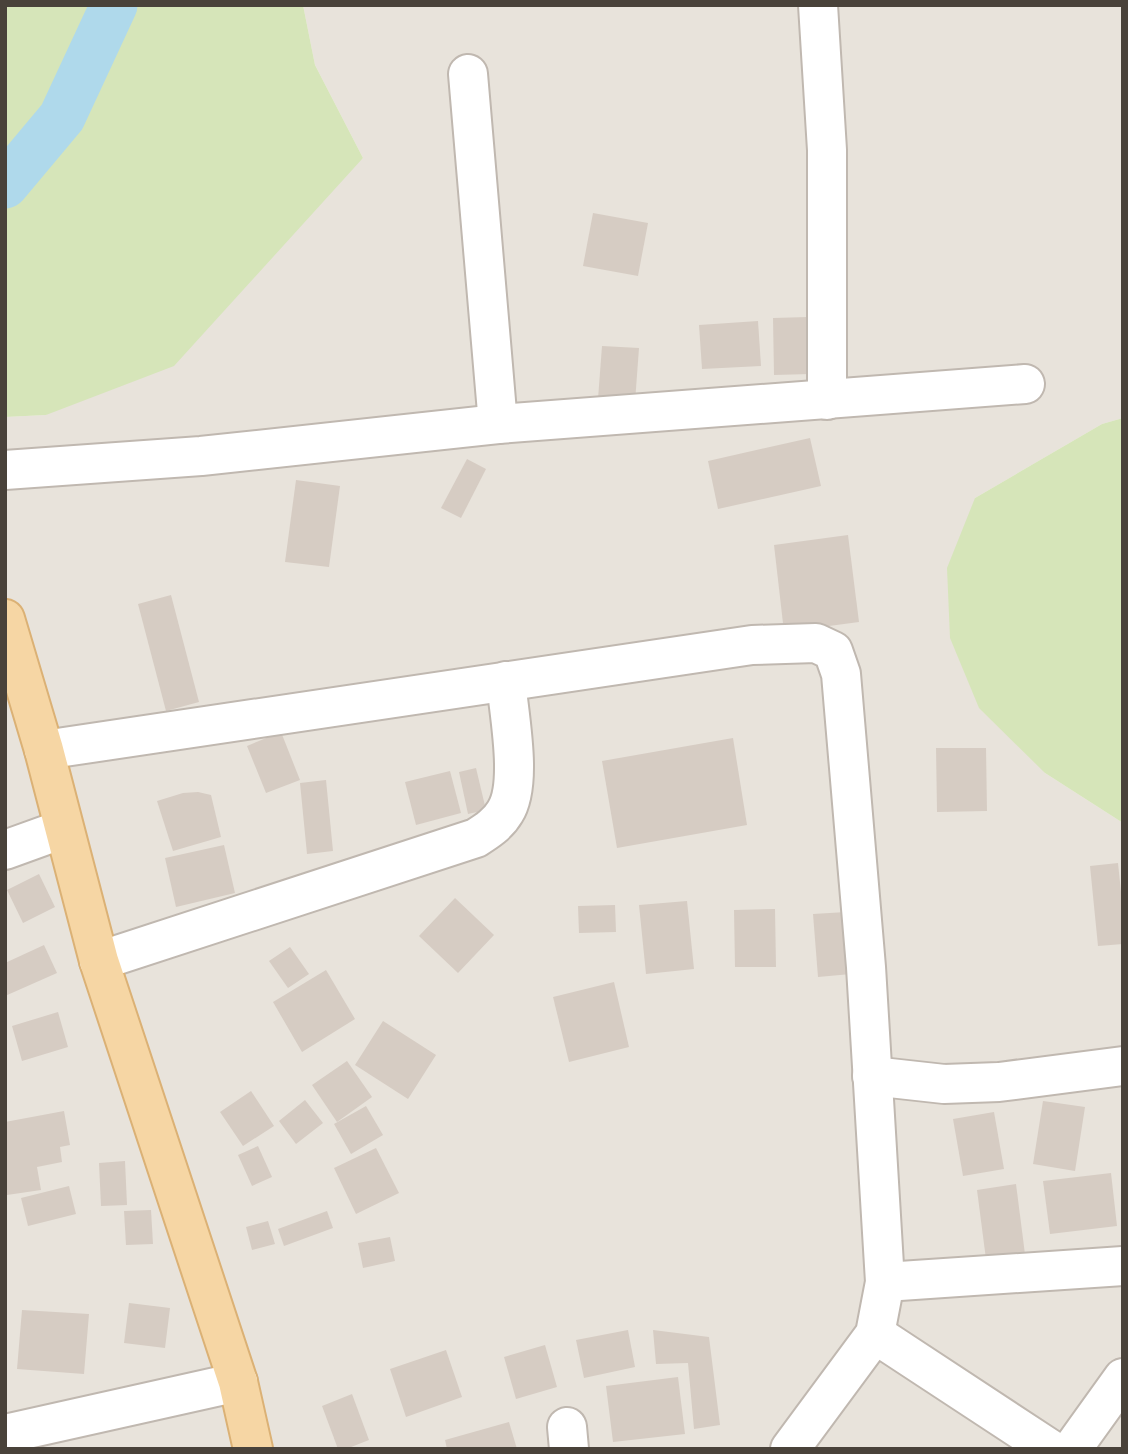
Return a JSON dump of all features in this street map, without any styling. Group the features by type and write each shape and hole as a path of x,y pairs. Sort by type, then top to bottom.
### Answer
{"main road":[{"path":"5,619 44,750 99,961 238,1382 253,1449"}],"street":[{"path":"818,5 827,150 827,400"},
{"path":"468,74 498,424"},
{"path":"5,470 201,456 498,424 1025,384"},
{"path":"44,750 752,645 816,643 833,650 843,687 866,967 885,1282 875,1334 790,1449"},
{"path":"99,961 476,838 492,828 506,811 515,778 506,681"},
{"path":"5,850 63,829"},
{"path":"872,1076 944,1084 999,1082 1123,1066"},
{"path":"885,1282 1123,1266"},
{"path":"875,1334 1051,1449"},
{"path":"1072,1449 1123,1378"},
{"path":"15,1437 238,1382"}],"shaded area":[{"path":"303,5 1123,5 1123,418 1102,424 975,498 1045,773 1123,823 1123,1449 5,1449 5,417 46,415 363,158 315,65"}],"green space":[{"path":"5,5 303,5 315,65 363,158 174,366 46,415 5,417"},
{"path":"1123,418 1123,823 1045,773 979,708 950,638 947,568 975,498 1102,424"}],"building":[{"path":"593,213 648,223 638,276 583,266"},
{"path":"808,317 810,374 774,375 773,318"},
{"path":"758,321 761,366 702,369 699,325"},
{"path":"602,346 639,348 635,402 598,399"},
{"path":"810,438 821,486 718,509 708,461"},
{"path":"467,459 486,469 461,518 441,508"},
{"path":"296,480 340,486 329,567 285,562"},
{"path":"848,535 859,622 784,632 774,545"},
{"path":"171,595 199,702 166,711 138,604"},
{"path":"281,732 300,780 266,793 247,746"},
{"path":"733,738 747,825 617,848 602,761"},
{"path":"936,748 986,748 987,811 937,812"},
{"path":"476,768 486,810 468,814 459,772"},
{"path":"450,771 461,813 416,825 405,782"},
{"path":"326,780 333,851 307,854 300,783"},
{"path":"183,793 211,795 221,837 173,851 157,801"},
{"path":"224,845 235,893 176,907 165,858"},
{"path":"1118,863 1123,944 1098,946 1090,866"},
{"path":"39,874 55,907 23,923 7,890"},
{"path":"455,898 494,935 458,973 419,936"},
{"path":"687,901 694,969 646,974 639,905"},
{"path":"615,905 616,932 579,933 578,906"},
{"path":"775,909 776,967 735,967 734,910"},
{"path":"846,912 851,974 818,977 813,914"},
{"path":"44,945 57,973 5,996 5,963"},
{"path":"290,947 309,974 288,988 269,961"},
{"path":"326,970 355,1019 302,1052 273,1002"},
{"path":"614,982 629,1047 569,1062 553,997"},
{"path":"58,1012 68,1047 22,1061 12,1026"},
{"path":"383,1021 436,1055 408,1099 355,1065"},
{"path":"347,1061 372,1097 337,1122 312,1085"},
{"path":"251,1091 274,1126 243,1146 220,1112"},
{"path":"305,1100 323,1123 296,1144 279,1121"},
{"path":"1043,1101 1085,1107 1075,1171 1033,1164"},
{"path":"366,1106 383,1135 351,1154 334,1124"},
{"path":"64,1111 70,1145 60,1147 62,1162 37,1167 41,1190 7,1195 5,1122"},
{"path":"994,1112 1004,1169 963,1176 953,1119"},
{"path":"258,1146 272,1177 252,1186 238,1155"},
{"path":"376,1148 399,1193 356,1214 334,1168"},
{"path":"125,1161 127,1205 101,1206 99,1163"},
{"path":"1111,1173 1117,1226 1050,1234 1043,1181"},
{"path":"1016,1184 1026,1262 987,1267 977,1190"},
{"path":"69,1186 76,1214 28,1226 21,1198"},
{"path":"151,1210 153,1244 126,1245 124,1211"},
{"path":"327,1211 333,1228 284,1246 278,1229"},
{"path":"268,1221 275,1244 252,1250 246,1227"},
{"path":"390,1237 395,1261 363,1268 358,1243"},
{"path":"129,1303 170,1308 165,1348 124,1343"},
{"path":"22,1310 89,1314 84,1374 17,1369"},
{"path":"628,1330 635,1367 584,1378 576,1340"},
{"path":"653,1330 709,1337 720,1425 694,1429 688,1363 656,1364"},
{"path":"545,1345 557,1387 516,1399 504,1357"},
{"path":"446,1350 462,1397 406,1417 390,1369"},
{"path":"678,1377 685,1434 613,1442 606,1386"},
{"path":"352,1394 369,1440 346,1449 338,1449 322,1406"},
{"path":"509,1422 517,1449 447,1449 445,1440"}],"waterway":[{"path":"5,185 62,117 114,5"}]}
